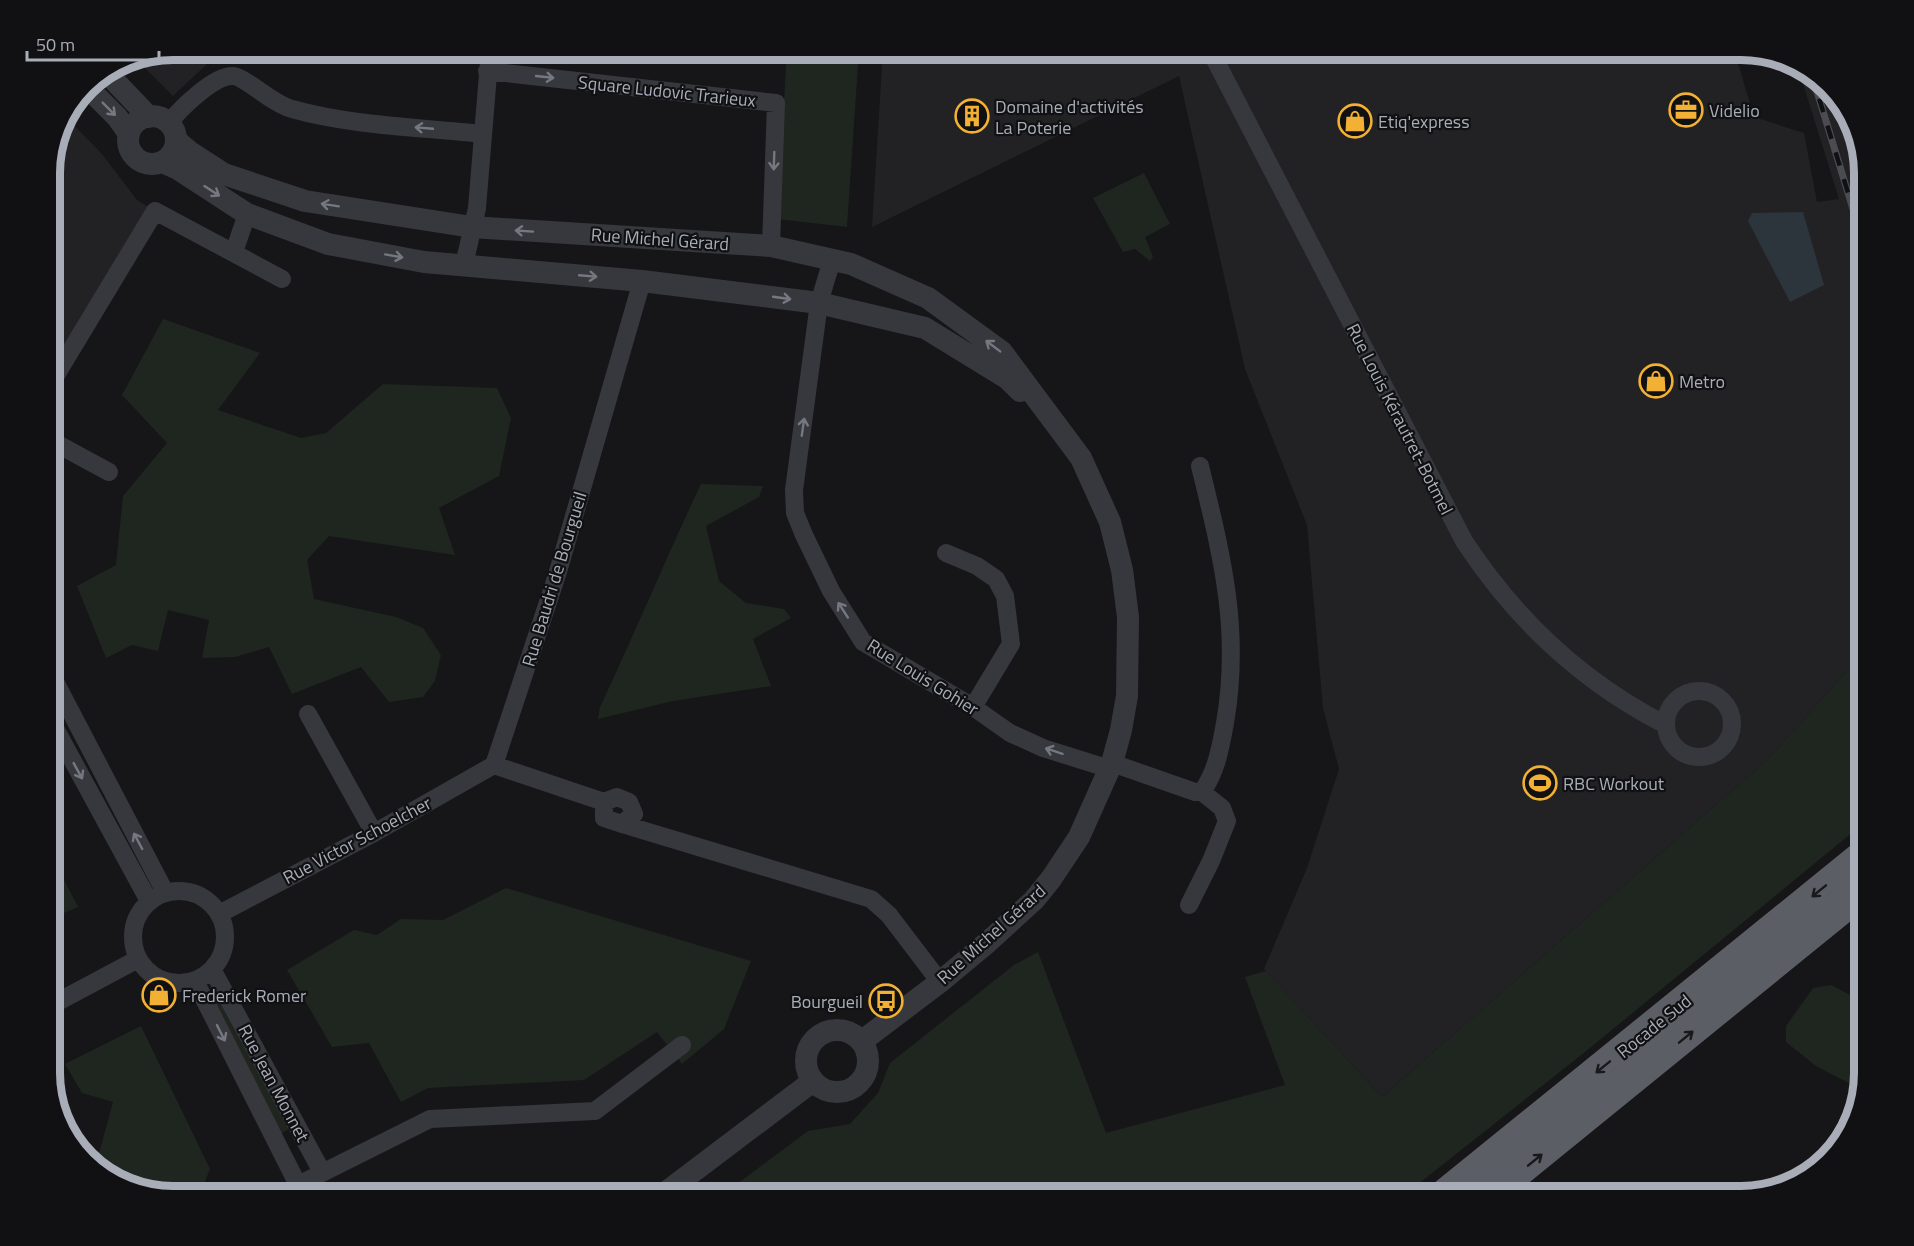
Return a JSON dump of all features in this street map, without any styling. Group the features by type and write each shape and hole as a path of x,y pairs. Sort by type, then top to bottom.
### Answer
{"highway":[{"name":"Rocade Sud","path":"1456,1186 1854,862"},
{"name":"Rocade Sud","path":"1502,1186 1854,899"}],"street":[{"path":"464,264 477,208 489,60"},
{"name":"Rue Louis Kérautret-Botmel","path":"1215,60 1464,541 1480,566 1532,629 1566,659 1632,708 1666,725"},
{"name":"Square Ludovic Trarieux","path":"487,71 776,102 771,246"},
{"path":"164,127 179,110 216,81 233,75 244,79 261,94 289,109 334,119 482,134"},
{"name":"Rue Michel Gérard","path":"112,78 190,152 224,174 305,201 472,227 771,246 851,264 928,298 1002,352 1081,458 1110,522 1122,570 1128,617 1126,696 1111,766 1079,837 1051,879 1034,900 940,982 862,1041"},
{"name":"Rue Michel Gérard","path":"93,93 117,117 129,134 130,147 138,159 151,164 162,162 178,169 247,214 328,244 424,262 642,281 819,303 925,328 1008,379 1081,458"},
{"path":"129,134 136,122 164,127"},
{"path":"162,162 172,153 164,127"},
{"path":"60,368 155,211 282,279"},
{"path":"234,252 247,214"},
{"name":"Rue Louis Gohier","path":"832,260 819,303 794,490 795,513 831,591 863,642 972,706 1010,733 1044,748 1195,792 1202,792"},
{"name":"Rue Baudri de Bourgueil","path":"494,765 557,575 642,281"},
{"path":"60,445 109,472"},
{"path":"1189,905 1227,821 1222,808 1202,792 1218,763 1227,710 1231,642 1228,586 1200,466"},
{"path":"946,553 977,566 996,579 1005,596 1011,644 972,706"},
{"path":"60,693 157,897"},
{"path":"308,714 374,833"},
{"path":"60,736 157,897"},
{"path":"494,765 604,802 604,818 871,899 890,915 940,982"},
{"name":"Rue Victor Schoelcher","path":"219,914 374,833 494,765"},
{"path":"188,891 206,899 219,914 225,931 224,951 212,969 195,981 176,983 160,980 138,958 132,936 135,920 157,897 188,891"},
{"path":"60,1001 138,958"},
{"name":"Rue Jean Monnet","path":"212,969 322,1172 302,1186"},
{"name":"Rue Jean Monnet","path":"195,981 293,1186"},
{"path":"837,1029 850,1032 862,1041 869,1059 867,1071 860,1083 846,1091 837,1092 824,1089 813,1081 807,1068 806,1054 817,1037 837,1029"},
{"path":"322,1172 430,1119 595,1111 682,1045"},
{"path":"675,1186 813,1081"}],"shaded area":[{"path":"165,60 211,60 173,96 142,64"},
{"path":"786,60 858,60 847,227 777,219"},
{"path":"882,60 1737,60 1754,117 1804,133 1817,202 1839,199 1801,77 1816,88 1835,110 1848,136 1854,165 1854,663 1768,759 1382,1097 1264,969 1307,868 1339,769 1323,708 1307,525 1245,369 1179,76 872,227"},
{"path":"72,123 102,154 137,200 155,211 60,368 60,165 64,143"},
{"path":"1144,173 1170,224 1145,237 1153,257 1150,261 1135,249 1123,252 1093,198"},
{"path":"1803,212 1824,285 1790,302 1748,221 1752,213"},
{"path":"163,319 260,353 218,410 301,438 326,433 383,384 497,388 511,418 499,476 439,508 455,555 329,536 307,560 314,599 396,617 423,628 441,655 435,681 423,697 389,702 361,667 292,694 269,647 235,657 202,658 209,620 168,610 158,651 132,645 106,658 77,586 116,565 123,496 167,443 122,395"},
{"path":"701,484 763,486 759,497 706,526 719,581 746,603 784,609 791,618 753,639 771,686 673,701 598,719 600,707"},
{"path":"1854,663 1854,831 1585,1052 1416,1186 734,1186 808,1131 850,1124 878,1093 890,1063 1014,965 1038,952 1106,1133 1285,1085 1245,977 1266,971 1382,1097 1768,759"},
{"path":"60,872 78,907 60,915"},
{"path":"506,888 751,961 724,1029 682,1064 657,1032 584,1080 428,1088 401,1102 369,1043 332,1047 287,970 354,930 377,935 401,919 443,920"},
{"path":"1831,985 1854,997 1853,1086 1816,1066 1786,1042 1786,1026 1813,988"},
{"path":"219,990 291,1128 273,1138 201,999"},
{"path":"141,1026 210,1169 203,1186 173,1186 143,1182 104,1163 96,1156 100,1150 113,1102 82,1093 65,1064"}],"railway":[{"path":"1816,88 1854,212"}],"place":[{"name":"Videlio","path":"1686,110"},
{"name":"Domaine d'activités La Poterie","path":"972,116"},
{"name":"Etiq'express","path":"1355,121"},
{"name":"Metro","path":"1656,381"},
{"name":"RBC Workout","path":"1540,783"},
{"name":"Frederick Romer","path":"159,995"},
{"name":"Bourgueil","path":"886,1001"}]}
